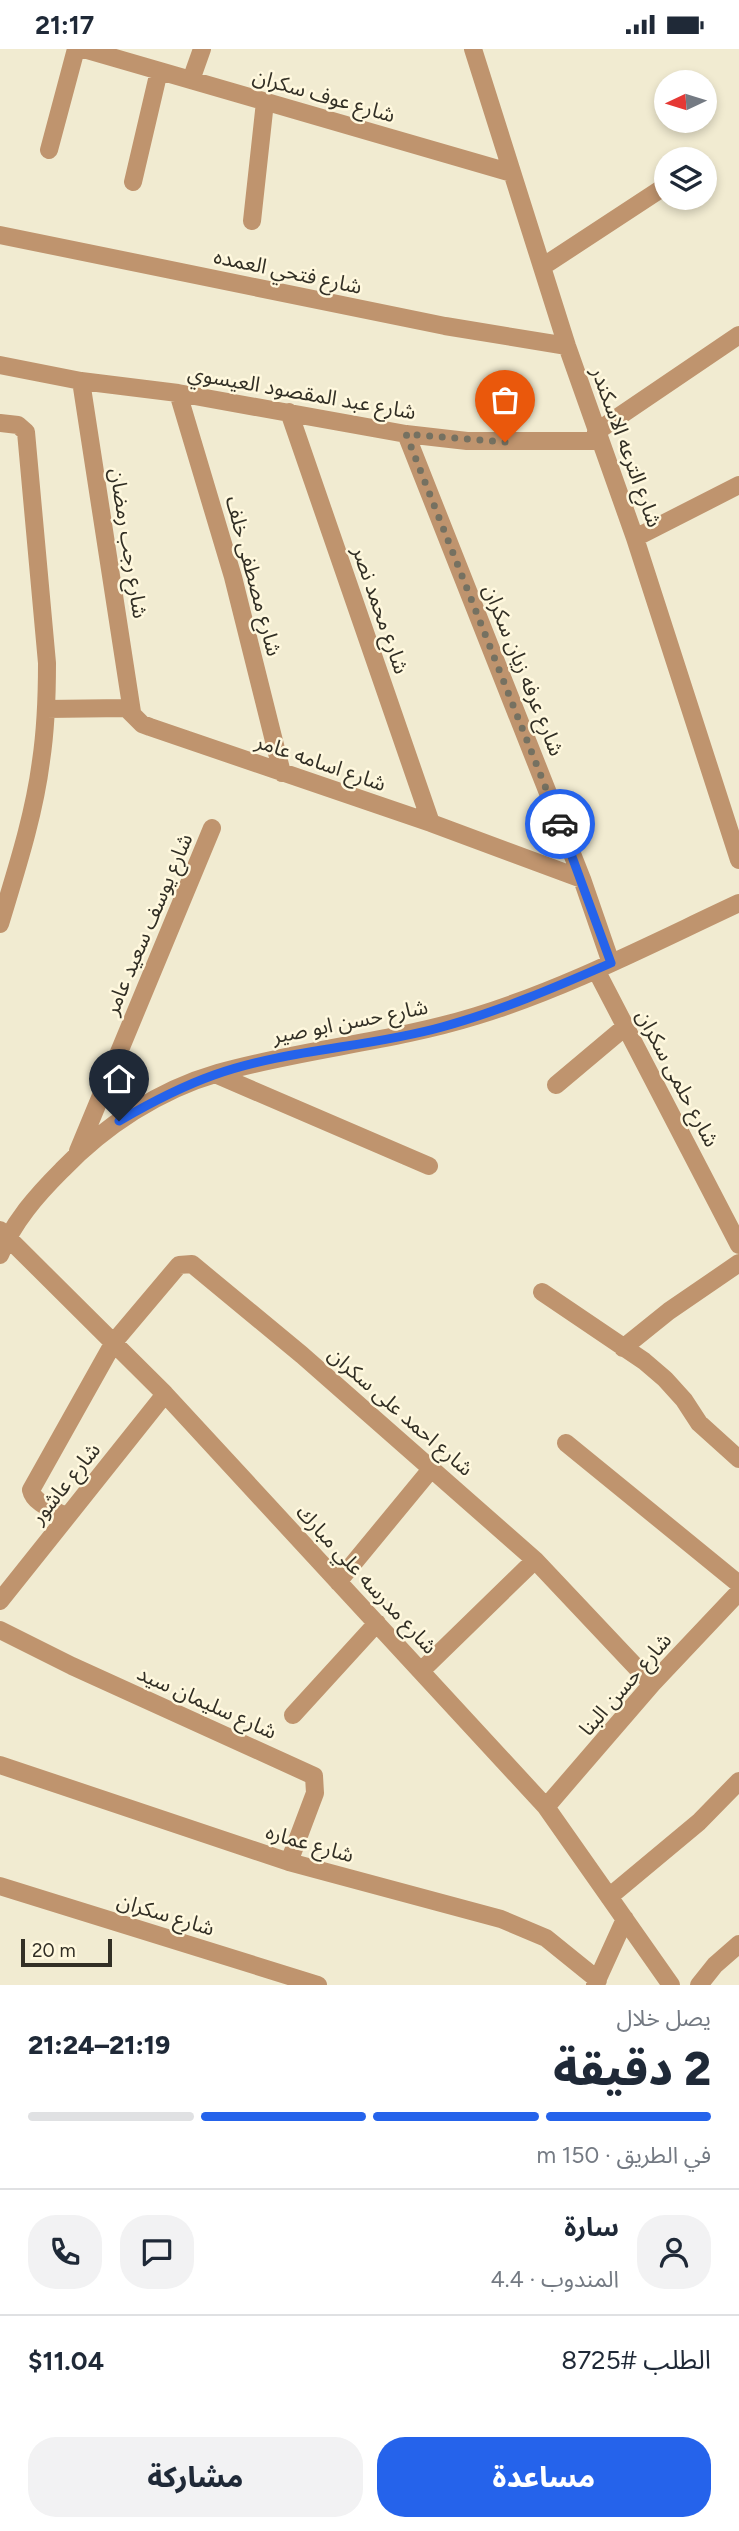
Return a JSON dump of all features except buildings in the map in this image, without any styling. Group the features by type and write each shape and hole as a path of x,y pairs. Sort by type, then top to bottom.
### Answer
{"street":[{"path":"49,150 76,49"},
{"name":"شارع عوف سكران","path":"84,49 512,173"},
{"path":"191,80 202,49"},
{"name":"شارع الترعه الاسكندر","path":"473,49 567,347 635,538 739,860"},
{"path":"133,182 159,71"},
{"path":"252,221 265,102"},
{"path":"542,267 654,194"},
{"name":"شارع فتحي العمده","path":"0,235 445,327 567,347"},
{"path":"597,437 739,335"},
{"name":"شارع عبد المقصود العيسوي","path":"0,365 81,381 178,393 406,434 467,441 597,437"},
{"name":"شارع رجب رمضان","path":"81,381 132,712"},
{"name":"شارع مصطفى خلف","path":"178,393 233,576 282,773"},
{"name":"شارع محمد نصر","path":"289,412 430,823"},
{"path":"0,423 18,425 26,432 47,663 41,762 28,823 6,878 0,924"},
{"name":"شارع عرفه زيان سكران","path":"406,434 582,879 603,967"},
{"path":"635,538 739,485"},
{"name":"شارع اسامه عامر","path":"46,709 118,706 132,712 142,724 430,823 582,879"},
{"name":"شارع يوسف سعيد عامر","path":"77,1154 212,828"},
{"name":"شارع حسن ابو صير","path":"0,1255 4,1233 77,1154 119,1121 165,1094 215,1074 440,1027 495,1010 603,967 739,903"},
{"name":"شارع حلمى سكران","path":"603,967 625,1027 739,1245"},
{"path":"556,1085 625,1027"},
{"path":"215,1074 429,1166"},
{"name":"شارع مدرسه علي مبارك","path":"4,1233 165,1394 546,1807 671,1985"},
{"name":"شارع احمد على سكران","path":"67,1517 37,1500 32,1496 31,1490 114,1342 179,1265 192,1263 302,1355 536,1560 652,1684"},
{"path":"624,1348 669,1311 739,1263"},
{"path":"542,1293 665,1379 684,1400 699,1423 739,1459"},
{"name":"شارع عاشور","path":"0,1601 165,1394"},
{"path":"566,1443 739,1584"},
{"path":"338,1582 432,1468"},
{"path":"421,1671 536,1560"},
{"name":"شارع حسن البنا","path":"546,1807 652,1684 739,1592"},
{"path":"293,1715 377,1623"},
{"name":"شارع سليمان سيد","path":"0,1630 72,1666 314,1776 315,1793 289,1862"},
{"name":"شارع عماره","path":"0,1765 289,1862 501,1919 546,1938 596,1982"},
{"path":"609,1896 699,1822 739,1781"},
{"name":"شارع سكران","path":"0,1886 318,1985"},
{"path":"596,1982 625,1919"},
{"path":"700,1984 715,1965 739,1944"}],"way so far":[{"path":"505,442 406,434 560,824"}],"route":[{"path":"119,1121 165,1094 215,1074 440,1027 495,1010 611,963 560,824"}]}
